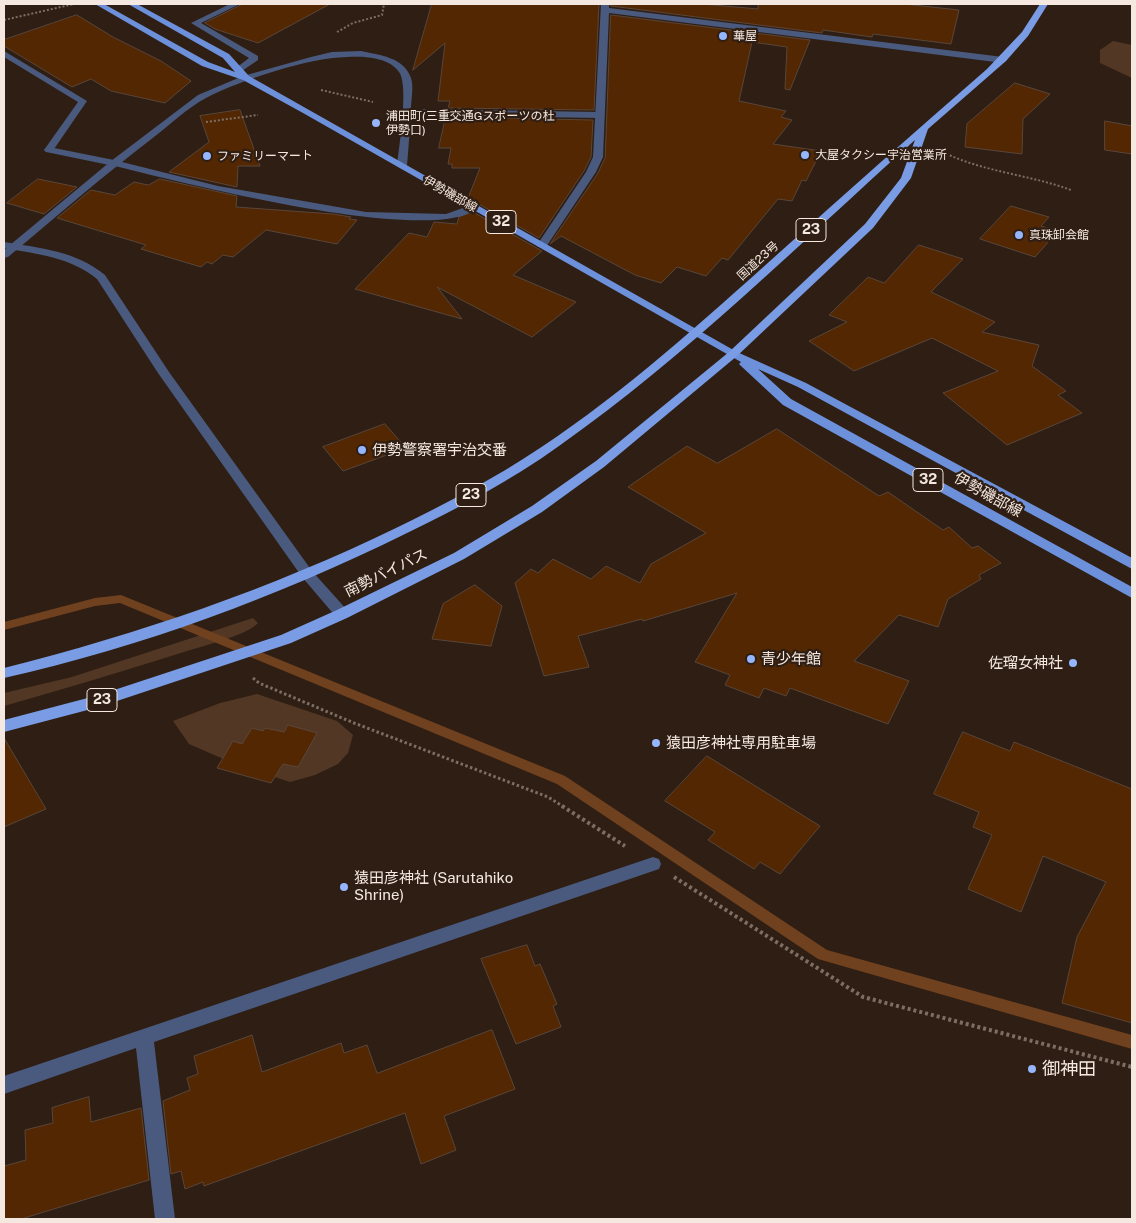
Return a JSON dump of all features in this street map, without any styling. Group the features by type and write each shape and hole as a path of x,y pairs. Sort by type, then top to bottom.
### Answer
{"highway":[{"name":"国道23号","path":"696,333 925,126 1002,60 1029,32 1044,4"},
{"name":"国道23号","path":"733,354 869,226 906,178 925,126"},
{"name":"南勢バイパス","path":"4,673 60,660 136,638 219,610 385,539 493,484 556,444 696,333"},
{"name":"南勢バイパス","path":"4,726 99,701 286,639 342,614 459,556 537,509 600,464 733,354"}],"main road":[{"name":"伊勢磯部線","path":"99,4 206,64 242,74 733,354 802,385 1132,564"},
{"name":"伊勢磯部線","path":"132,4 226,56 242,74"},
{"name":"伊勢磯部線","path":"733,354 787,402 1132,594"}],"street":[{"path":"236,4 194,23 255,58 242,74"},
{"path":"542,245 592,172 598,157 604,7 1002,60"},
{"path":"4,54 84,101 49,150 114,163 218,189 366,215 447,217 474,207"},
{"path":"4,255 9,246 114,163 202,97 242,74 332,55 361,54 397,65 407,79 407,112 402,166"},
{"path":"407,112 600,114"},
{"path":"9,246 74,260 92,268 101,277 164,373 306,574 342,614"},
{"path":"4,1085 653,864"},
{"path":"144,1036 165,1219"}],"path":[{"path":"4,20 74,4"},
{"path":"335,34 346,25 382,15 384,4"},
{"path":"321,90 374,102"},
{"path":"204,122 258,115"},
{"path":"936,148 948,155 999,172 1038,179 1071,190"},
{"path":"253,678 259,684 354,723 548,797 863,997 1132,1067"}],"shaded area":[{"path":"1113,41 1132,45 1132,78 1100,63 1100,50"},
{"path":"253,618 258,623 252,628 212,644 4,706 4,693 72,677"},
{"path":"257,694 337,721 353,735 348,753 338,764 315,775 290,782 235,764 189,744 173,721 220,703"}],"building":[{"path":"243,4 330,4 258,43 215,29 205,23"},
{"path":"432,4 599,4 594,110 448,108 450,101 438,101 445,43 413,70"},
{"path":"611,4 702,4 758,9 758,4 904,4 959,10 951,44 873,34 872,37 823,30 822,33 611,6"},
{"path":"77,15 113,37 161,61 191,81 165,103 111,91 91,79 72,87 4,46 4,40"},
{"path":"611,15 810,40 790,90 785,89 787,47 752,42 739,101 786,111 781,117 792,120 773,144 821,151 806,181 802,180 792,201 778,199 728,260 722,258 706,276 677,267 661,283 635,275 561,236 550,244 598,173 605,158"},
{"path":"1015,83 1050,94 1023,119 1022,154 965,147 967,124"},
{"path":"240,110 260,166 238,166 237,187 169,172 209,142 200,116"},
{"path":"446,117 593,120 591,157 584,171 539,238 468,198 480,168 452,168 452,164 448,164 451,148 439,148"},
{"path":"1105,121 1132,126 1132,154 1105,150"},
{"path":"38,179 77,187 44,214 7,203"},
{"path":"160,179 237,196 236,207 333,214 357,220 337,244 266,230 233,257 223,255 212,264 207,262 201,267 141,249 146,245 57,218 91,190 115,195 134,182 148,185"},
{"name":"真珠卸会館","path":"1011,206 1049,217 1041,226 1058,231 1035,257 980,239"},
{"path":"473,212 542,251 513,275 576,302 532,337 437,287 462,319 355,289 409,233 427,237 434,222 457,224 459,217"},
{"path":"919,245 963,259 931,292 995,322 982,332 1039,345 1032,366 1066,391 1058,395 1082,413 1007,445 943,393 998,371 932,338 854,371 809,341 847,322 829,315 868,277 884,283"},
{"path":"385,424 406,448 343,471 323,447"},
{"path":"777,429 879,496 888,492 943,530 949,527 972,548 978,546 1001,563 979,575 981,579 948,599 938,627 899,615 854,661 909,681 888,724 790,688 786,696 764,688 759,698 725,685 730,675 695,662 737,593 643,621 642,619 578,636 589,667 544,676 515,583 531,569 538,573 553,559 591,579 606,566 640,583 651,564 706,533 628,487 687,446 717,463"},
{"path":"475,585 502,606 491,646 432,639 443,604"},
{"path":"288,725 317,733 298,767 283,764 271,783 217,768 233,741 242,744 252,728 263,731 265,728 284,732"},
{"path":"963,732 1010,751 1014,742 1132,789 1132,1023 1062,1003 1077,937 1106,882 1043,856 1021,912 968,889 992,835 973,827 979,812 934,794"},
{"path":"4,738 46,809 4,827"},
{"path":"707,756 820,826 780,874 760,862 754,869 708,840 715,832 665,801"},
{"path":"527,945 535,966 540,964 557,1004 553,1006 561,1027 516,1044 481,959"},
{"path":"492,1030 515,1089 444,1116 456,1150 421,1164 405,1113 204,1186 203,1182 185,1189 181,1171 171,1174 163,1101 190,1090 187,1078 198,1074 194,1056 252,1035 262,1072 341,1043 344,1053 367,1045 377,1073"},
{"path":"89,1097 91,1122 141,1108 149,1180 21,1219 4,1219 4,1166 26,1160 25,1130 53,1123 52,1108"}],"waterway":[{"path":"4,626 95,602 121,599 561,780 823,955 1132,1042"}],"place":[{"name":"華屋","path":"723,36"},
{"name":"浦田町(三重交通Gスポーツの杜 伊勢口)","path":"376,123"},
{"name":"大屋タクシー宇治営業所","path":"805,155"},
{"name":"ファミリーマート","path":"207,156"},
{"name":"真珠卸会館","path":"1019,235"},
{"name":"伊勢警察署宇治交番","path":"362,450"},
{"name":"青少年館","path":"751,659"},
{"name":"佐瑠女神社","path":"1073,663"},
{"name":"猿田彦神社専用駐車場","path":"656,743"},
{"name":"猿田彦神社 (Sarutahiko Shrine)","path":"344,887"},
{"name":"御神田","path":"1032,1069"}]}
